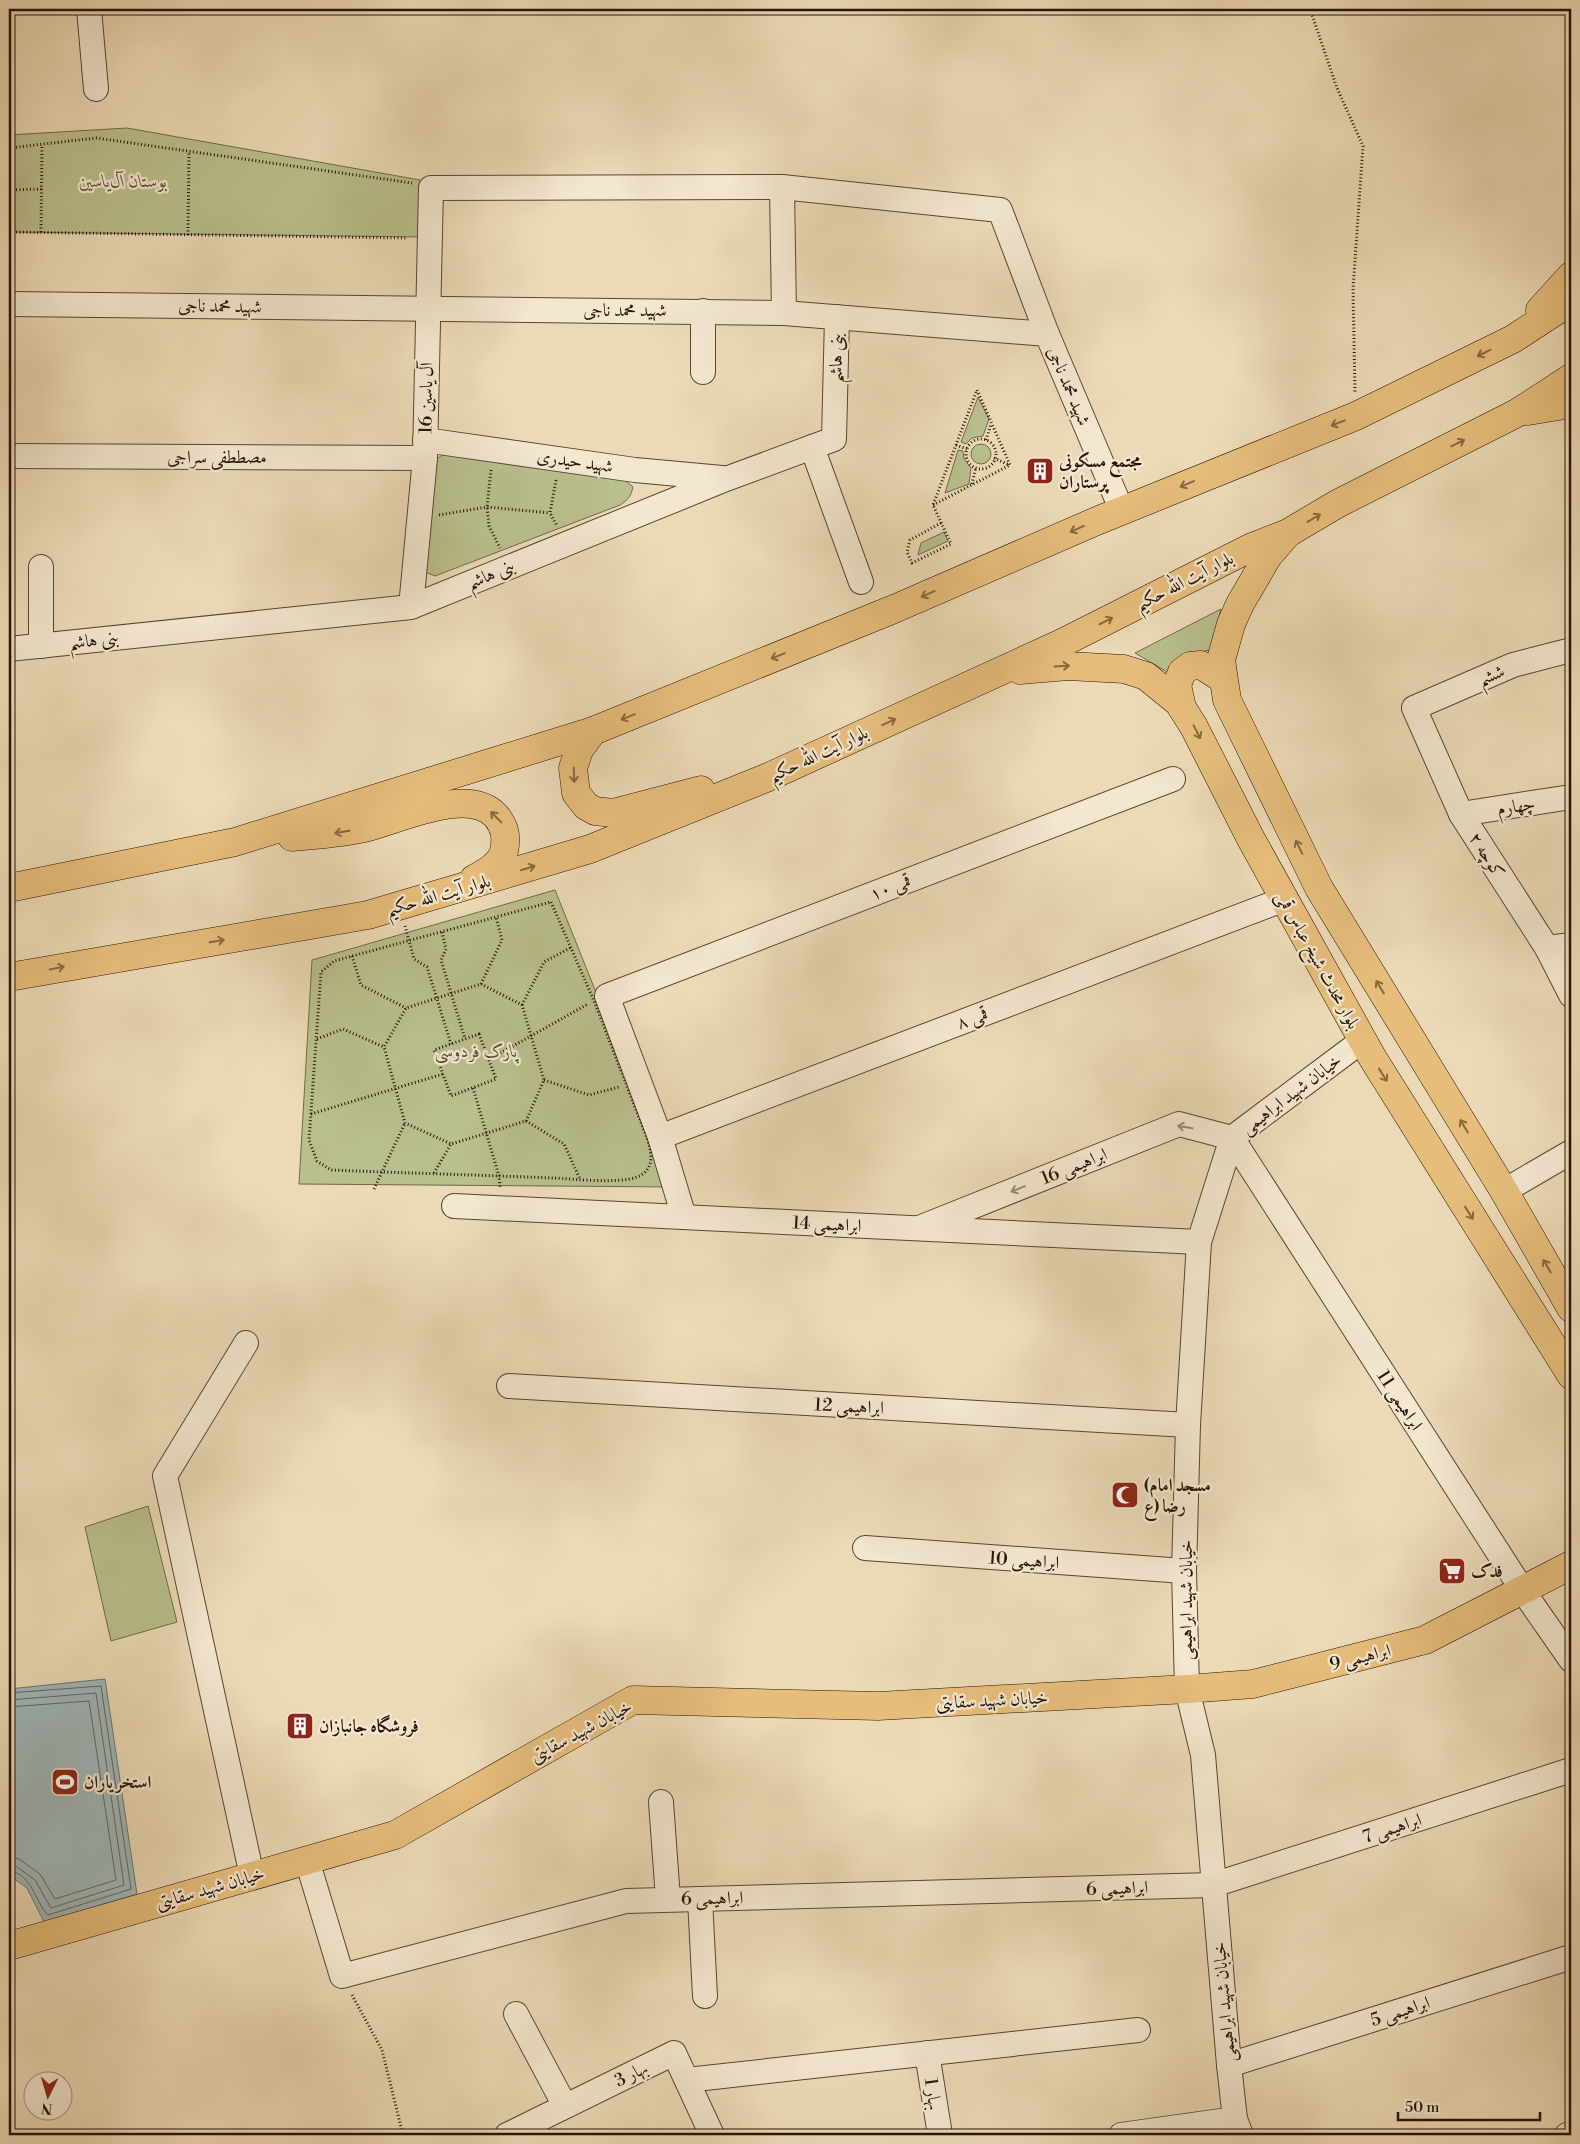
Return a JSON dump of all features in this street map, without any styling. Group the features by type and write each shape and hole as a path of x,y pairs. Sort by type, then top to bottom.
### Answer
{"main road":[{"path":"1513,338 1571,276"},
{"path":"9,888 235,842 592,731 894,609 1122,511 1356,416 1513,338 1571,301"},
{"name":"بلوار آیت الله حکیم","path":"9,978 368,915 439,896 590,849 766,778 1062,643 1252,547 1288,533 1337,504 1517,413 1571,378"},
{"path":"1517,413 1571,404"},
{"name":"بلوار محدث شیخ عباس قمی","path":"1288,533 1268,556 1240,604 1232,624 1221,660 1227,700 1319,888 1504,1191 1571,1308"},
{"path":"1182,708 1177,685 1182,672 1190,666 1201,665 1223,679"},
{"name":"بلوار محدث شیخ عباس قمی","path":"996,672 1068,666 1124,669 1146,676 1164,689 1182,708 1194,727 1251,839 1363,1040 1571,1375"},
{"path":"592,731 579,750 573,768 576,793 586,806 595,811 613,812 687,792 766,778"},
{"path":"235,842 329,834 364,828 444,805 468,802 492,811 503,824 506,840 503,855 489,872 439,896"},
{"name":"ابراهیمی 9","path":"1187,1689 1253,1684 1425,1640 1571,1565"},
{"name":"خیابان شهید سقایتی","path":"9,1946 395,1835 633,1700 878,1706 1187,1689"}],"street":[{"path":"89,9 96,89"},
{"path":"431,188 782,188 1000,210 1047,334"},
{"name":"آل یاسین 16","path":"411,607 425,449 431,188"},
{"path":"782,188 784,313"},
{"name":"شهید محمد ناجی","path":"9,304 784,313 1047,334 1122,511"},
{"path":"703,372 704,311"},
{"name":"بنی هاشم","path":"9,649 411,607 726,479 834,439 837,317"},
{"path":"812,447 860,582"},
{"name":"شهید حیدری","path":"425,449 493,450 634,470 726,479"},
{"name":"مصططفی سراجی","path":"9,456 425,449"},
{"path":"41,567 41,646"},
{"name":"ششم","path":"1414,708 1513,665 1571,650"},
{"name":"کوچه ۲","path":"1414,708 1461,814 1546,948 1571,995"},
{"name":"قمی ۱۰","path":"600,998 1173,778"},
{"name":"چهارم","path":"1461,814 1571,797"},
{"name":"قمی ۸","path":"660,1137 1286,899"},
{"path":"1546,948 1571,944"},
{"path":"600,998 660,1137 684,1217"},
{"name":"خیابان شهید ابراهیمی","path":"1238,2127 1229,2065 1203,1755 1187,1689 1184,1571 1188,1425 1199,1242 1232,1138 1363,1040"},
{"name":"ابراهیمی 16","path":"919,1228 1179,1124 1232,1138"},
{"name":"ابراهیمی 11","path":"1232,1138 1523,1591 1571,1660"},
{"path":"1504,1191 1571,1152"},
{"name":"ابراهیمی 14","path":"454,1206 1199,1242"},
{"path":"246,1343 165,1476 252,1876"},
{"name":"ابراهیمی 12","path":"509,1386 1188,1425"},
{"name":"ابراهیمی 10","path":"864,1548 1184,1571"},
{"name":"ابراهیمی 7","path":"1213,1885 1571,1770"},
{"path":"661,1802 668,1899"},
{"path":"307,1860 342,1976"},
{"name":"ابراهیمی 6","path":"342,1976 626,1901 1213,1885"},
{"path":"700,1899 705,1996"},
{"name":"ابراهیمی 5","path":"1229,2065 1571,1957"},
{"path":"516,2014 565,2106"},
{"path":"687,2080 1138,2030"},
{"name":"بهار 3","path":"507,2135 674,2053 712,2135"},
{"name":"بهار 1","path":"927,2053 940,2135"},
{"path":"1120,2135 1238,2127"},
{"path":"1567,2135 1571,2134"}],"path":[{"path":"1310,9 1337,88 1363,146 1353,289 1356,416"},
{"path":"9,148 96,138 409,182 431,188"},
{"path":"42,145 42,232"},
{"path":"188,151 188,235"},
{"path":"9,190 43,189"},
{"path":"9,232 408,238"},
{"path":"941,523 910,540 907,552 912,563 951,544 933,505 977,390 1010,465"},
{"path":"986,440 992,423"},
{"path":"986,440 993,446 994,458 987,467 976,467 967,459 967,449 973,442 986,440"},
{"path":"956,445 967,449"},
{"path":"493,450 487,507 490,526 508,567"},
{"path":"994,458 1010,465"},
{"path":"560,459 550,513 567,544"},
{"path":"933,505 1010,465"},
{"path":"972,484 976,467"},
{"path":"418,518 487,507 550,513"},
{"path":"551,902 570,948 600,998 626,1085 652,1154 651,1162 646,1171 638,1177 628,1180 580,1179 332,1170 317,1161 309,1140 321,972 334,962 551,902"},
{"path":"399,907 414,959 427,967 451,1044"},
{"path":"481,984 502,940 496,917"},
{"path":"442,932 446,949 441,960 465,1039"},
{"path":"526,1121 544,1080 522,1005 544,962 570,948"},
{"path":"352,956 361,985 406,1008"},
{"path":"374,1189 405,1123 384,1047 406,1008 481,984 522,1005"},
{"path":"488,1060 600,998"},
{"path":"317,1039 343,1029 384,1047"},
{"path":"479,1034 496,1079 451,1096 434,1050 465,1039 479,1034"},
{"path":"311,1114 443,1074"},
{"path":"544,1080 589,1095 626,1085"},
{"path":"472,1088 499,1176 501,1208"},
{"path":"405,1123 450,1144 526,1121 564,1144 580,1179"},
{"path":"434,1174 450,1144"},
{"path":"342,1976 382,2050 403,2135"}],"green space":[{"name":"بوستان آل‌یاسین","path":"127,128 420,180 421,237 9,232 9,135"},
{"path":"978,397 989,419 983,436 972,438 966,444 961,442"},
{"path":"977,444 985,444 991,450 991,458 985,464 977,464 971,458 971,450"},
{"path":"958,450 963,451 964,459 971,468 969,484 945,493"},
{"path":"444,454 625,480 633,487 629,498 620,505 435,576 425,572 435,460"},
{"path":"944,532 948,541 918,555 921,543"},
{"path":"1221,609 1210,650 1196,653 1169,673 1135,653"},
{"name":"پارک فردوسی","path":"555,890 674,1187 299,1184 312,960"},
{"path":"148,1506 177,1622 111,1641 85,1527"}],"water":[{"name":"استخر یاران","path":"105,1679 137,1894 44,1922 27,1888 9,1875 9,1689"}],"place":[{"name":"مجتمع مسکونی پرستاران","path":"1040,471"},
{"name":"(مسجد امام رضا (ع","path":"1125,1495"},
{"name":"فدک","path":"1452,1571"},
{"name":"فروشگاه جانبازان","path":"300,1726"},
{"name":"استخر یاران","path":"65,1782"}]}
